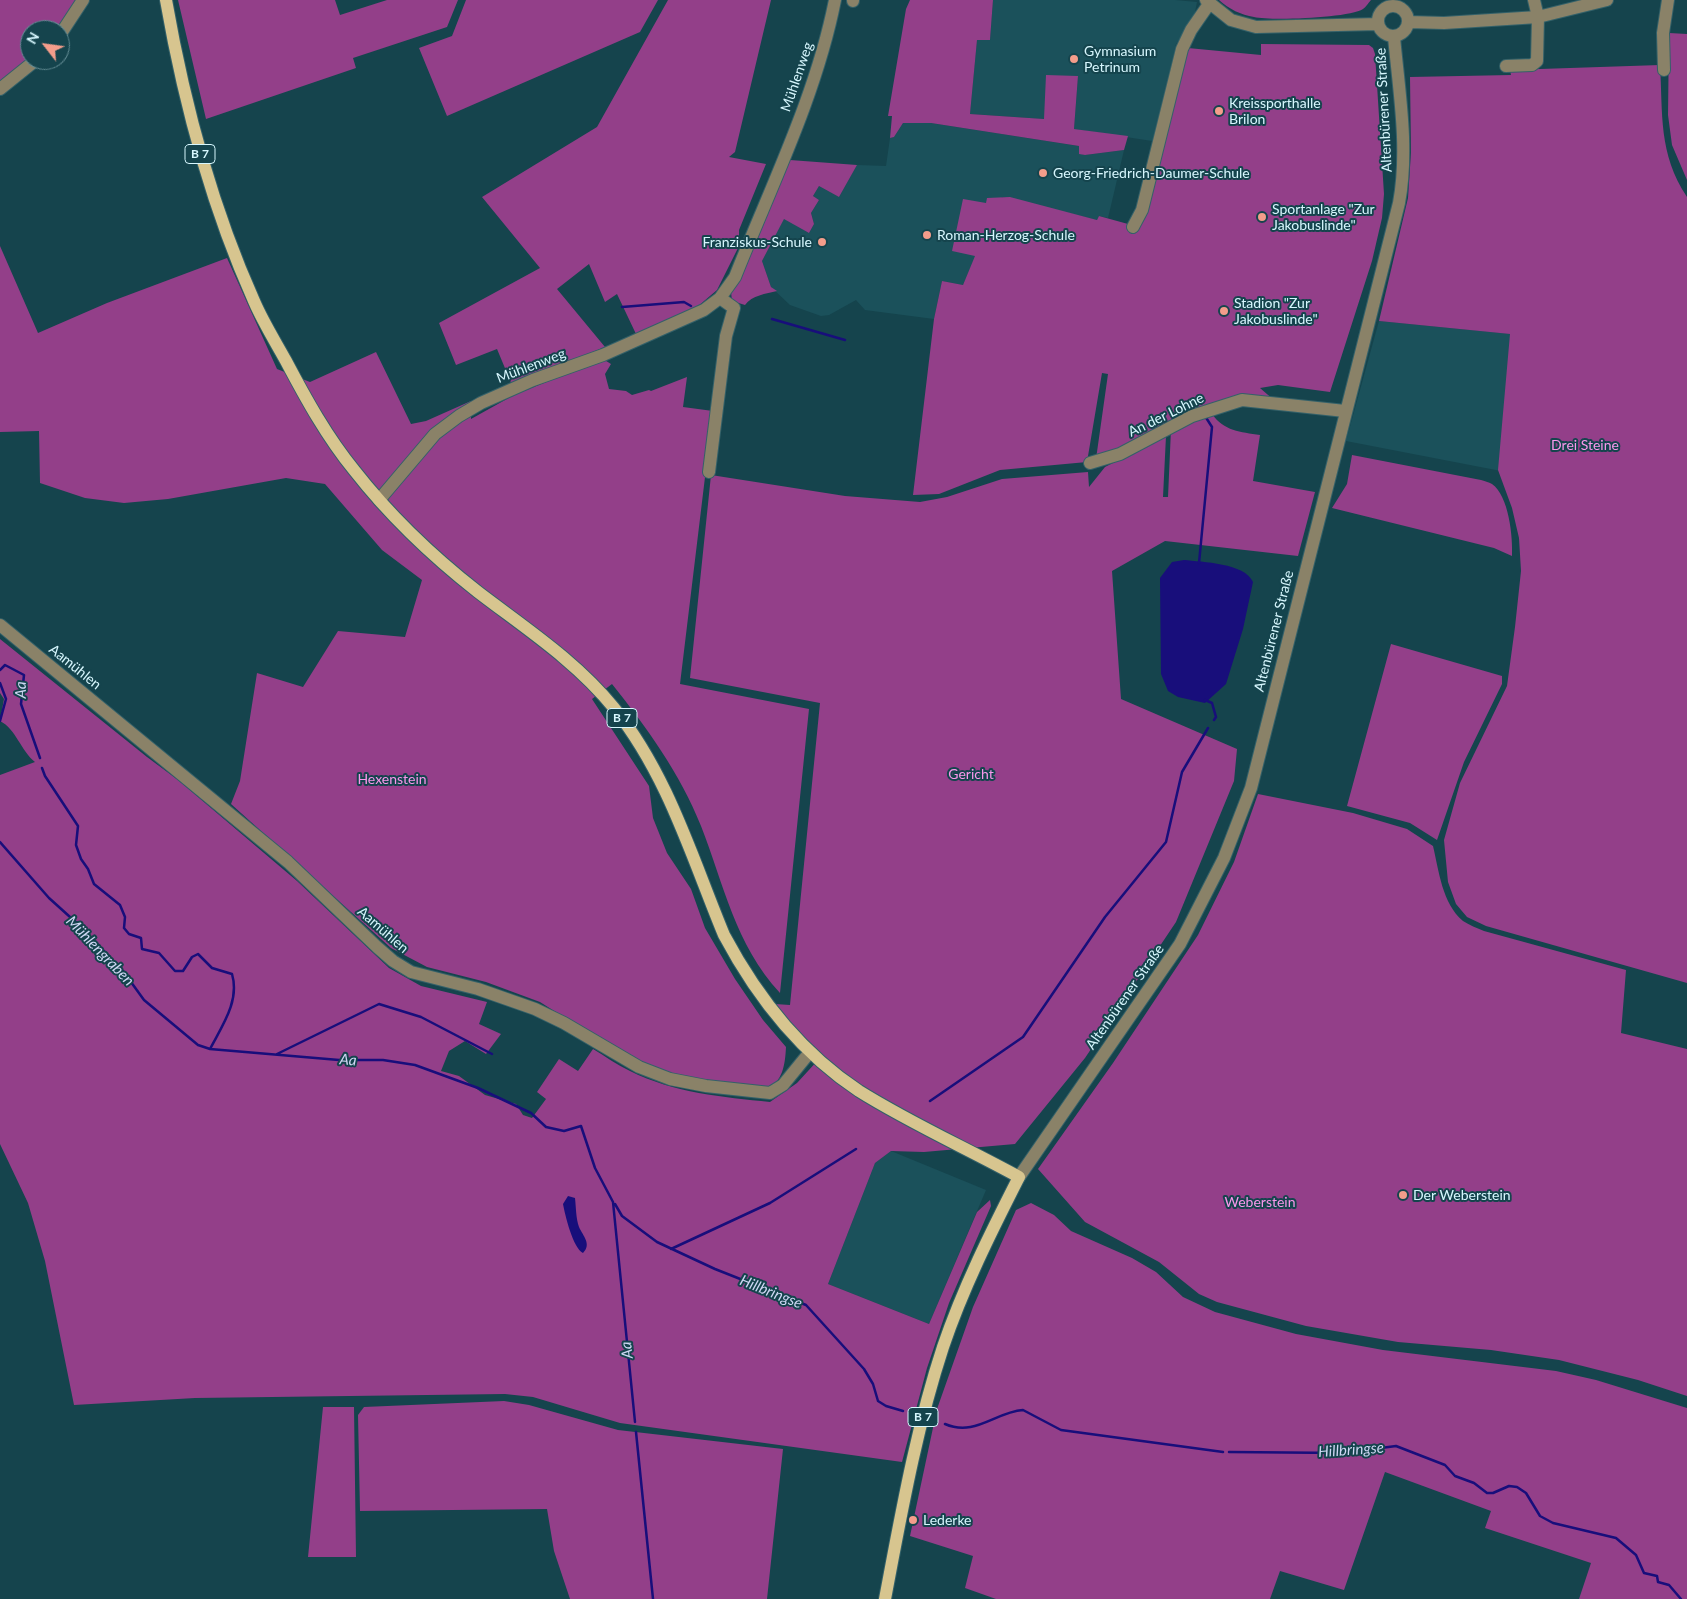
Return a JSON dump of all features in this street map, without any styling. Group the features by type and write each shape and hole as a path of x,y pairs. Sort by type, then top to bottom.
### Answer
{"main road":[{"name":"B 7","path":"166,0 194,136 222,220 254,303 307,401 354,472 440,561 554,649 614,707 658,774 724,935 744,971 780,1021 810,1052 859,1090 1020,1177 968,1281 944,1346 917,1439 885,1599"}],"street":[{"path":"70,20 83,0"},
{"name":"Mühlenweg","path":"379,500 436,434 459,416 481,403 533,380 665,329 704,310 720,298 734,277 799,119 823,50 835,0"},
{"path":"1506,66 1532,65 1537,61 1538,17 1534,0"},
{"path":"1409,22 1444,23 1538,17 1607,0"},
{"path":"1664,70 1663,33 1668,0"},
{"path":"1133,227 1142,210 1182,49 1208,2 1231,20 1256,27 1378,24"},
{"path":"1391,3 1404,10 1409,22 1403,34 1394,37 1384,34 1378,24 1380,14 1391,3"},
{"name":"Altenbürener Straße","path":"1020,1177 1180,944 1224,858 1251,788 1345,411 1389,250 1402,187 1402,113 1394,37"},
{"path":"0,89 24,70"},
{"path":"709,472 726,336 734,308 720,298"},
{"name":"An der Lohne","path":"1090,463 1120,454 1192,416 1242,400 1345,411"},
{"name":"Aamühlen","path":"0,625 282,856 377,947 393,961 411,972 478,990 535,1009 570,1026 638,1067 670,1079 706,1086 770,1093 783,1084 810,1052"}],"shaded area":[{"name":"Gymnasium Petrinum","path":"993,0 1175,0 1197,2 1194,17 1176,44 1152,141 1074,129 1078,76 1044,119 970,114 977,39 990,40"},
{"path":"903,123 931,123 1079,146 1079,153 1085,155 1124,150 1108,218 1099,216 1097,220 1002,197 963,285 942,281 934,319 865,310 856,300 829,315 821,316 790,305 771,287 762,261 784,218 809,233 814,224 811,213 819,200 813,196 819,186 839,197 857,165 886,166 890,138 894,137"},
{"path":"1379,321 1511,334 1501,471 1346,441"},
{"path":"1184,560 1232,567 1248,576 1253,582 1243,629 1226,684 1205,703 1178,697 1168,691 1161,674 1160,578 1172,562"},
{"path":"891,1151 986,1190 929,1324 828,1284 875,1163"},
{"path":"568,1196 575,1198 578,1224 587,1243 586,1250 583,1253 576,1245 566,1216 563,1204"}],"green space":[{"path":"0,0 78,0 66,20 20,20 20,69 0,87"},
{"path":"178,0 335,0 340,15 387,0 458,0 447,27 353,58 356,68 206,119"},
{"path":"466,0 658,0 640,32 447,116 419,48 452,36"},
{"path":"668,0 771,0 735,152 729,157 766,164 739,230 739,246 717,290 697,307 636,334 617,294 605,302 589,264 557,289 605,347 512,385 497,349 456,365 439,323 540,268 482,197 597,127"},
{"path":"910,0 993,0 990,40 977,40 970,114 1044,119 1046,75 1078,76 1074,129 1128,136 1124,150 1085,155 1079,154 1079,146 931,123 903,123 894,137 890,138 892,116 888,116 906,9"},
{"path":"1219,0 1371,0 1363,9 1342,15 1276,19 1244,15 1231,9"},
{"path":"1669,33 1687,34 1687,180 1672,145 1668,115"},
{"name":"Sportanlage \"Zur Jakobuslinde\"","path":"1261,44 1369,45 1373,48 1375,54 1384,194 1382,218 1372,261 1330,392 1278,385 1260,388 1275,401 1244,397 1096,459 1108,374 1102,373 1087,462 1000,470 939,494 913,495 934,319 942,281 963,285 975,256 952,251 963,199 986,203 987,198 1010,197 1097,220 1099,216 1128,224 1137,229 1188,48 1261,55"},
{"name":"Drei Steine","path":"1660,65 1662,117 1667,149 1671,165 1687,197 1687,983 1486,926 1467,917 1456,904 1448,882 1444,840 1460,783 1507,686 1521,571 1519,538 1512,508 1498,470 1510,334 1379,321 1408,198 1411,152 1410,77 1511,75 1510,70"},
{"path":"790,160 857,165 839,197 819,186 813,196 819,200 811,213 814,224 809,233 784,219 762,261 771,287 777,291 755,297 745,305 732,301 731,292 747,264"},
{"name":"Hexenstein","path":"0,246 38,333 107,303 227,258 277,369 310,382 376,352 411,424 426,421 471,401 471,419 514,395 603,359 611,364 605,374 609,389 626,391 632,395 651,391 687,377 683,407 713,411 680,684 809,709 780,993 752,955 741,934 693,806 673,769 638,717 612,684 592,699 649,786 653,818 667,853 691,889 705,928 735,979 763,1020 786,1047 782,1072 772,1086 766,1089 668,1077 600,1040 540,1002 486,982 427,967 391,948 231,804 240,781 257,673 303,687 338,631 405,637 422,580 382,550 325,484 286,478 168,499 124,503 85,498 40,483 39,431 0,432"},
{"name":"Gericht","path":"1212,414 1227,427 1239,432 1260,435 1253,481 1315,492 1298,556 1165,541 1112,571 1121,699 1237,749 1234,781 1176,922 1085,1058 1015,1144 924,1152 891,1151 875,1163 828,1284 929,1324 977,1212 990,1200 991,1206 949,1303 927,1368 902,1462 620,1423 533,1397 505,1394 195,1398 74,1405 45,1261 28,1203 0,1144 0,775 35,762 10,729 0,721 4,699 0,693 0,639 178,780 297,881 389,968 421,986 487,1002 479,1024 501,1034 486,1054 465,1041 449,1051 441,1071 459,1076 485,1095 516,1104 523,1115 532,1118 546,1099 537,1092 559,1059 578,1071 593,1049 625,1069 664,1084 699,1093 770,1102 797,1083 819,1059 775,1004 790,1005 820,703 690,678 711,475 845,496 920,502 947,497 1002,479 1088,472 1089,487 1105,467 1166,436 1163,497 1168,497 1171,429"},
{"path":"1352,455 1481,480 1492,484 1498,490 1509,517 1512,556 1494,548 1332,508 1347,484"},
{"path":"1391,644 1502,676 1502,684 1464,762 1437,840 1410,823 1347,806"},
{"name":"Weberstein","path":"1258,794 1353,813 1407,829 1433,846 1446,896 1456,914 1463,921 1484,931 1626,970 1621,1033 1687,1049 1687,1396 1638,1380 1559,1360 1491,1350 1398,1342 1306,1326 1217,1302 1199,1294 1159,1262 1085,1222 1038,1169 1113,1063 1198,935 1234,862"},
{"path":"1031,1203 1054,1215 1071,1231 1132,1258 1156,1272 1183,1297 1215,1312 1296,1334 1383,1350 1556,1371 1596,1380 1687,1408 1687,1599 1579,1599 1591,1563 1485,1528 1491,1511 1385,1472 1344,1590 1280,1571 1270,1599 996,1599 965,1588 973,1556 910,1536 937,1409 973,1307 1016,1210"},
{"path":"504,1401 529,1405 618,1430 783,1449 767,1599 570,1599 554,1551 547,1509 360,1511 358,1415 364,1407"},
{"path":"323,1407 354,1407 356,1557 308,1557"}],"waterway":[{"path":"622,307 684,302 691,306"},
{"path":"772,319 845,340"},
{"path":"1199,563 1212,427 1205,416"},
{"name":"Aa","path":"0,670 5,665 24,675 21,704 40,758"},
{"name":"Mühlengraben","path":"0,683 6,699 0,721"},
{"path":"1205,700 1212,703 1216,717 1214,720"},
{"path":"930,1101 1023,1037 1105,917 1166,842 1182,772 1208,728"},
{"name":"Aa","path":"42,768 45,776 78,826 76,845 94,884 120,905 125,917 124,928 129,934 141,938 142,949 159,953 175,971 183,971 192,957 198,954 212,968 232,974 234,984 232,1004 210,1049 339,1060 383,1060 415,1065 478,1088 531,1113 546,1127 564,1131 581,1126 595,1168 613,1202 635,1422"},
{"name":"Mühlengraben","path":"0,842 49,898 80,926 123,971 144,1000 198,1045 210,1049"},
{"name":"Mühlengraben","path":"277,1054 379,1004 421,1017 492,1054"},
{"path":"671,1249 770,1203 856,1149"},
{"name":"Hillbringse","path":"615,1204 622,1216 657,1242 715,1269 806,1305 864,1369 873,1384 878,1401 886,1406 903,1411"},
{"name":"Hillbringse","path":"945,1424 966,1428 1023,1410 1061,1430 1223,1452"},
{"name":"Aa","path":"636,1432 653,1599"},
{"name":"Hillbringse","path":"1229,1452 1343,1453 1396,1446 1445,1465 1455,1476 1474,1483 1487,1493 1493,1493 1509,1486 1517,1487 1526,1493 1540,1516 1553,1523 1616,1538 1636,1555 1644,1573 1657,1576 1658,1582 1669,1585 1681,1599"}],"place":[{"name":"Gymnasium Petrinum","path":"1074,59"},
{"name":"Kreissporthalle Brilon","path":"1219,111"},
{"name":"Georg-Friedrich-Daumer-Schule","path":"1043,173"},
{"name":"Sportanlage \"Zur Jakobuslinde\"","path":"1262,217"},
{"name":"Roman-Herzog-Schule","path":"927,235"},
{"name":"Franziskus-Schule","path":"822,242"},
{"name":"Stadion \"Zur Jakobuslinde\"","path":"1224,311"},
{"name":"Der Weberstein","path":"1403,1195"},
{"name":"Lederke","path":"913,1520"}]}
